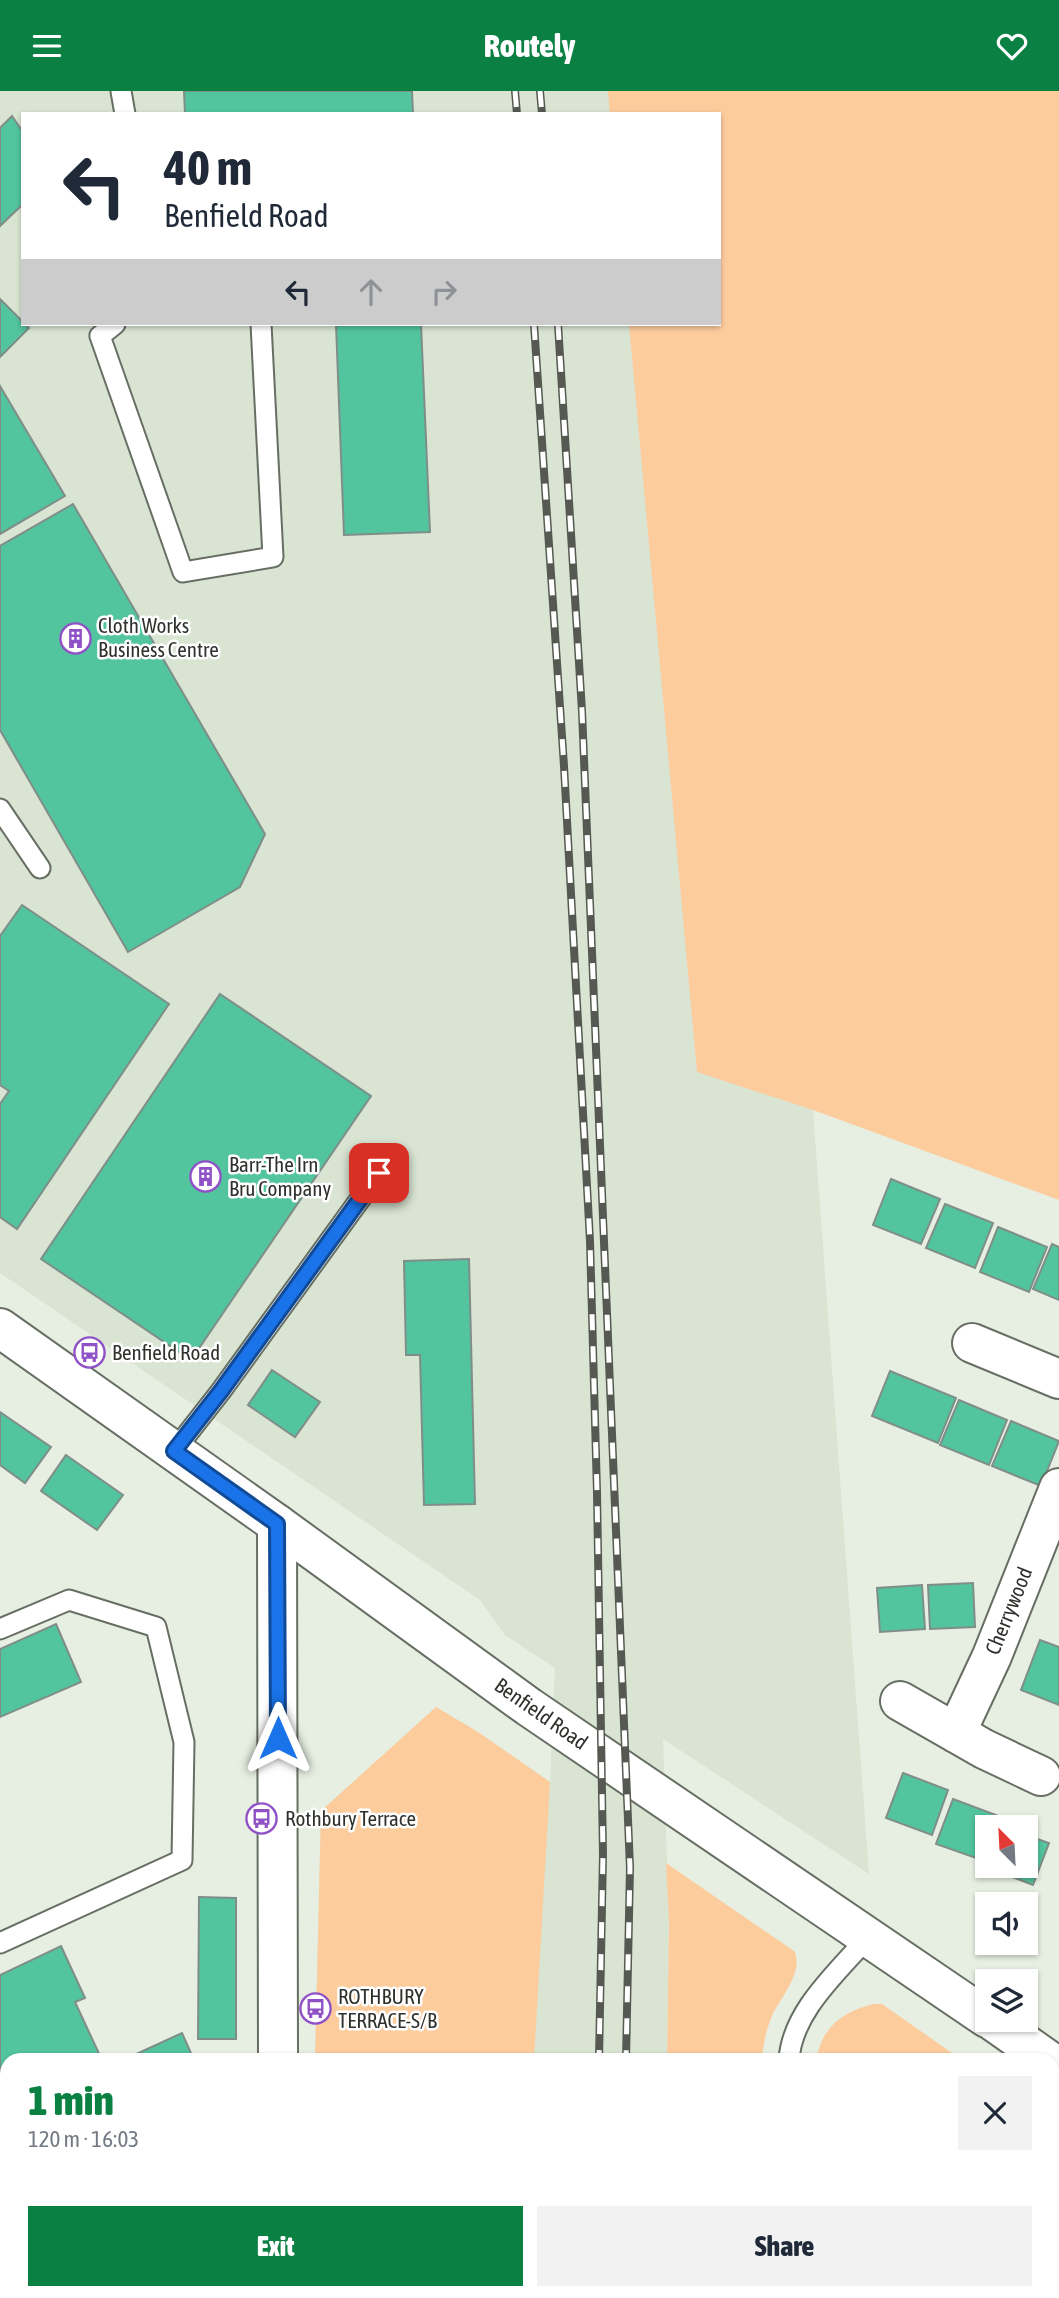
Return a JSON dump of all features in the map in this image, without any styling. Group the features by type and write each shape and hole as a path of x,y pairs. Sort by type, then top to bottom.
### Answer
{"street":[{"name":"Benfield Road","path":"0,1328 529,1707 975,2010"},
{"path":"972,1343 1059,1379"},
{"name":"Cherrywood","path":"956,1733 992,1656 1059,1488"},
{"path":"277,1524 278,2053"},
{"path":"900,1700 1011,1763 1041,1776"},
{"name":"Benfield Road","path":"1007,2032 1038,2053"}],"lane":[{"path":"121,91 125,112"},
{"path":"113,326 100,336 183,572 273,557 261,326"},
{"path":"0,809 40,868"},
{"path":"174,1451 221,1391 379,1173"},
{"path":"0,1629 69,1600 156,1627 184,1742 182,1860 0,1943"},
{"path":"790,2053 793,2037 803,2017 868,1937"}],"shaded area":[{"path":"0,91 613,91 616,112 21,112 21,326 635,326 697,1071 813,1110 869,1874 663,1739 669,1921 667,2053 315,2053 321,1811 436,1707 478,1732 550,1782 555,1668 505,1635 480,1600 0,1273"},
{"path":"608,91 1059,91 1059,1200 813,1110 697,1072 629,326 721,326 721,112 610,112"},
{"path":"436,1707 478,1732 550,1782 534,2053 315,2053 321,1811"},
{"path":"666,1863 794,1951 797,1959 794,1976 770,2021 763,2053 667,2053 669,1921"},
{"path":"873,2004 882,2004 952,2053 818,2053 829,2030 852,2012"}],"building":[{"path":"184,91 412,91 413,112 185,112"},
{"path":"12,116 21,129 21,206 0,226 0,128"},
{"path":"0,299 21,320 21,326 29,328 0,357"},
{"path":"336,326 421,326 430,532 344,535"},
{"path":"0,386 65,496 0,534"},
{"name":"Cloth Works Business Centre","path":"73,504 265,834 240,887 128,952 0,730 0,546"},
{"path":"22,905 169,1004 17,1229 0,1217 0,1104 9,1091 0,1085 0,936"},
{"name":"Barr-The Irn Bru Company","path":"220,994 371,1096 191,1360 41,1259"},
{"path":"891,1179 940,1199 921,1244 873,1225"},
{"path":"945,1204 993,1223 975,1268 926,1248"},
{"path":"998,1227 1047,1247 1029,1292 980,1272"},
{"path":"1052,1244 1059,1247 1059,1300 1033,1289"},
{"path":"469,1259 475,1504 424,1505 420,1355 406,1355 404,1261"},
{"path":"272,1370 320,1402 295,1437 248,1405"},
{"path":"890,1371 956,1398 938,1443 872,1416"},
{"path":"959,1400 1007,1420 989,1465 940,1445"},
{"path":"0,1412 51,1447 25,1483 0,1465"},
{"path":"1011,1421 1059,1441 1041,1486 992,1466"},
{"path":"66,1455 123,1495 97,1530 41,1491"},
{"path":"973,1583 975,1627 930,1629 928,1585"},
{"path":"922,1585 925,1629 880,1632 877,1588"},
{"path":"56,1624 81,1682 0,1717 0,1649"},
{"path":"1040,1640 1059,1647 1059,1705 1021,1690"},
{"path":"903,1773 948,1790 932,1835 886,1818"},
{"path":"953,1799 996,1815 975,1815 975,1858 936,1844"},
{"path":"1038,1839 1049,1843 1038,1872"},
{"path":"1015,1878 1036,1878 1033,1885"},
{"path":"199,1897 236,1898 236,2039 198,2039"},
{"path":"61,1946 85,1998 75,2002 99,2053 0,2053 0,1975"},
{"path":"182,2033 191,2053 138,2053"}],"railway":[{"path":"515,91 517,112"},
{"path":"540,91 542,112"},
{"path":"534,326 564,766 590,1241 603,1854 599,2053"},
{"path":"558,326 582,711 630,1868 626,2053"}],"place":[{"name":"Cloth Works Business Centre","path":"75,638"},
{"name":"Barr-The Irn Bru Company","path":"206,1177"},
{"name":"Benfield Road","path":"89,1353"},
{"name":"Rothbury Terrace","path":"262,1819"},
{"name":"ROTHBURY TERRACE-S/B","path":"315,2009"}],"route":[{"path":"278,1738 277,1524 174,1451 221,1391 379,1173"}]}
